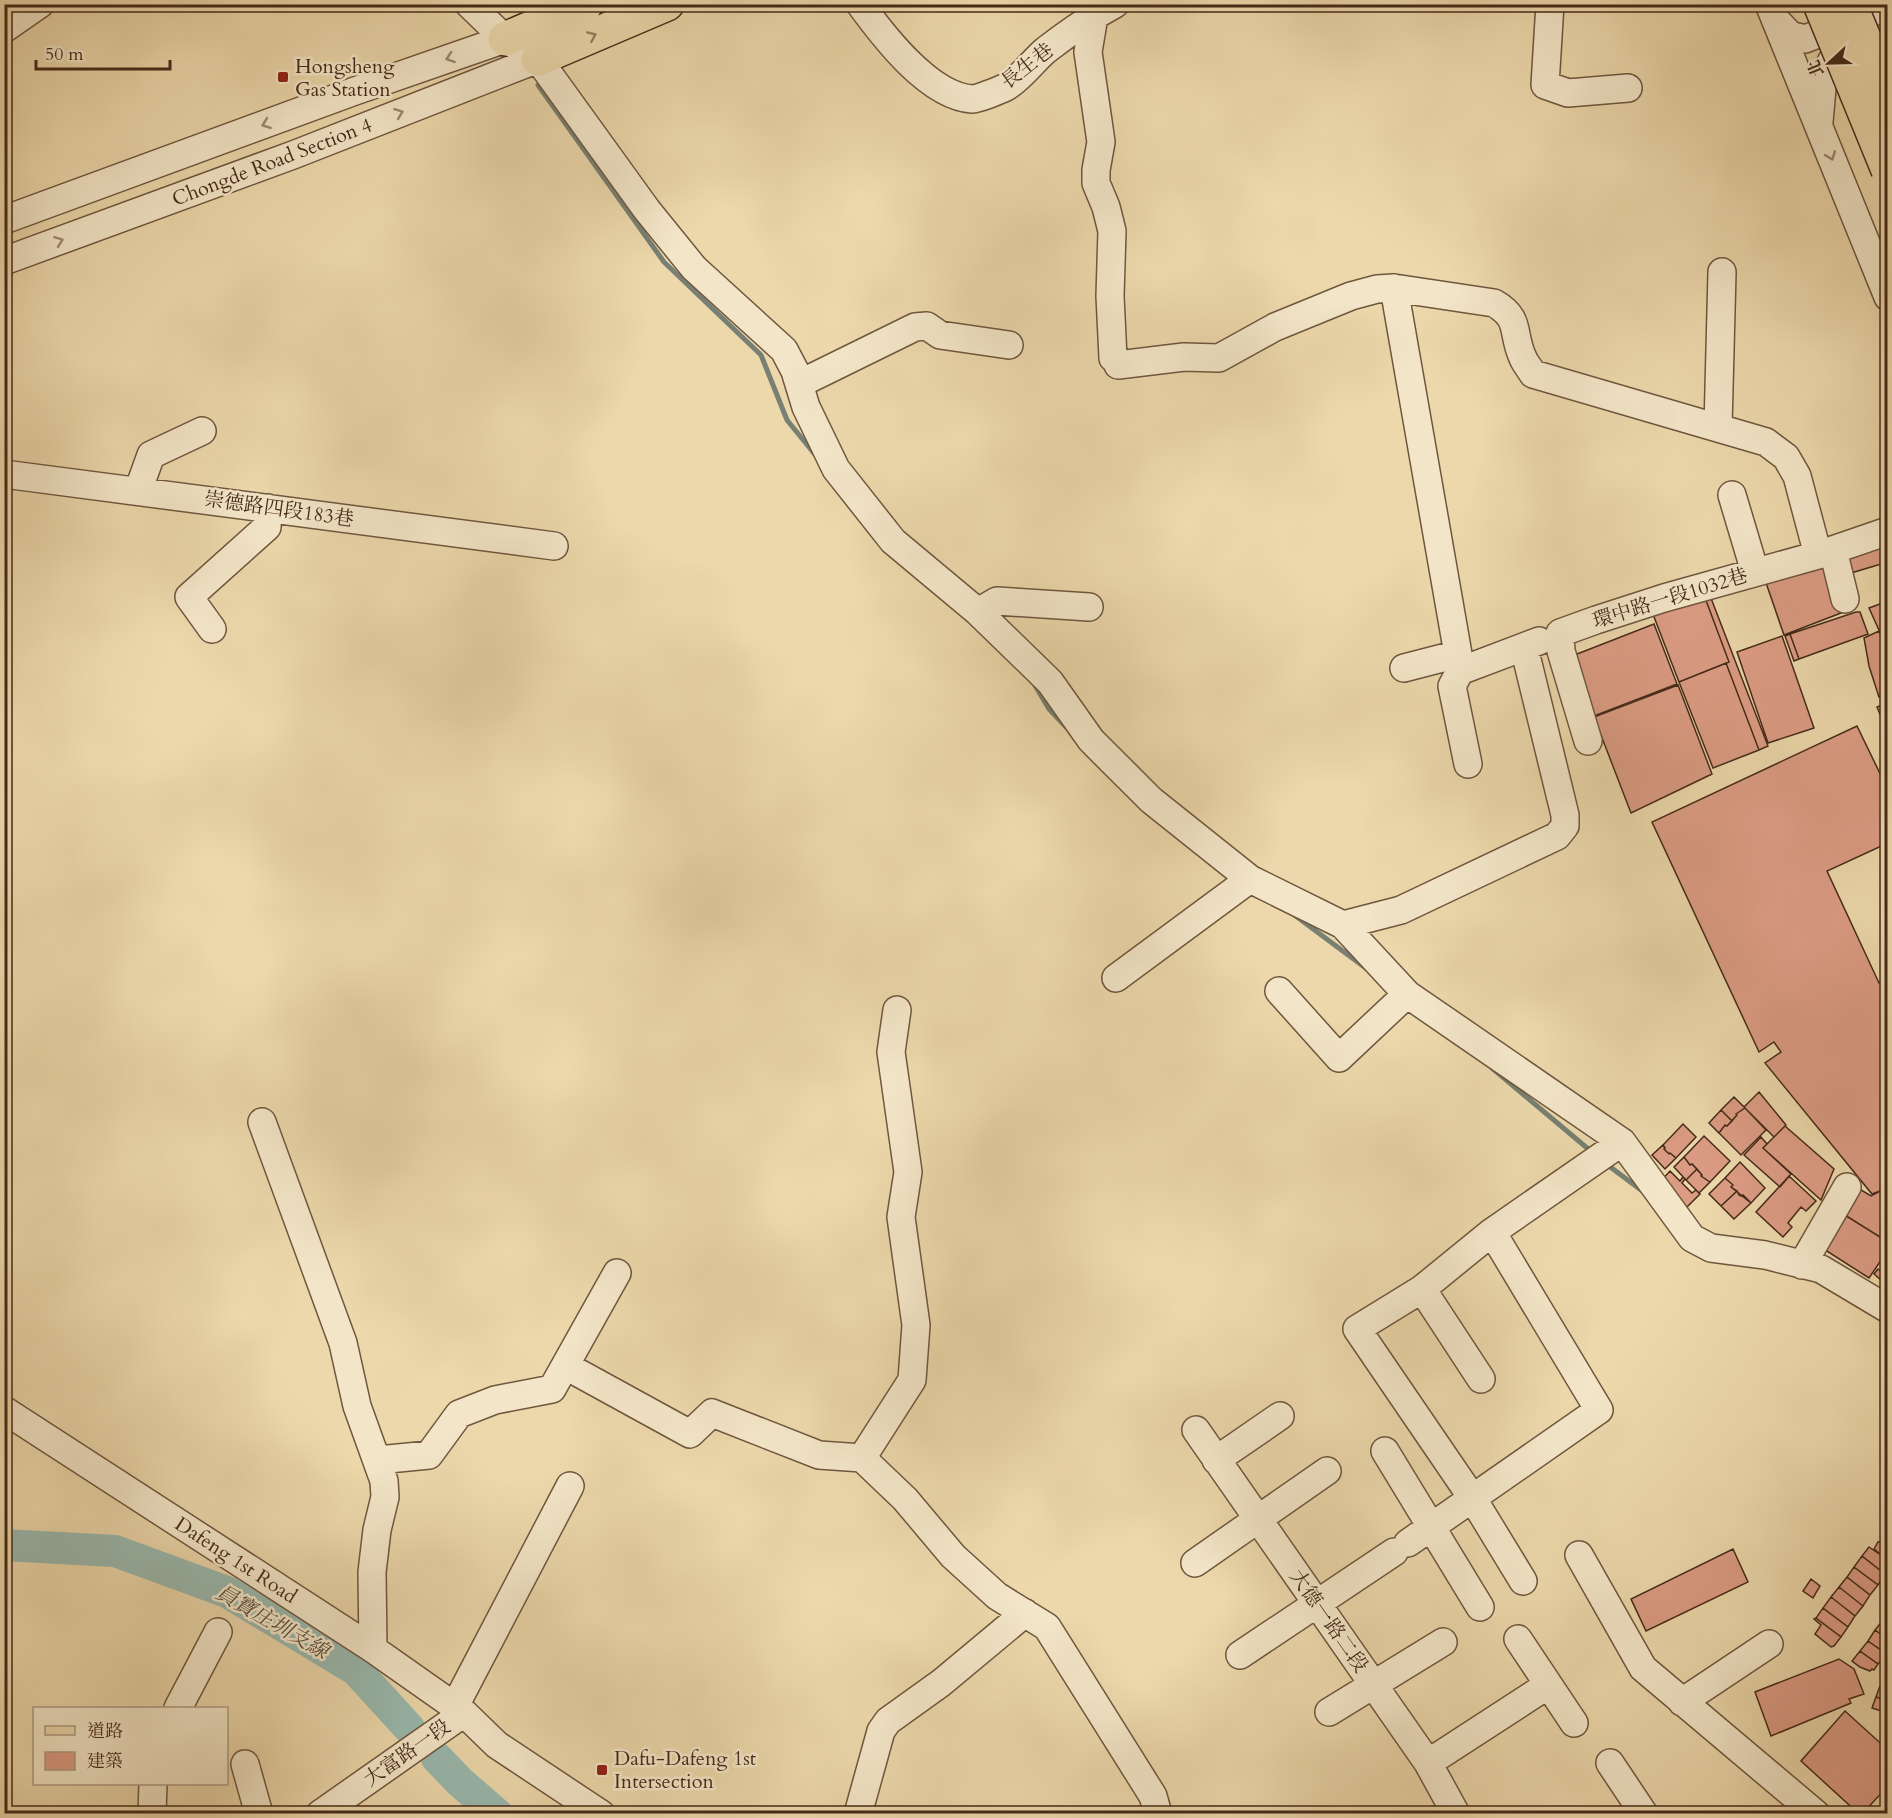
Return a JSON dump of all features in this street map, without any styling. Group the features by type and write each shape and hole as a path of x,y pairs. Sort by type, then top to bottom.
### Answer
{"main road":[{"path":"505,39 586,4"},
{"path":"538,59 666,4"},
{"path":"1820,4 1887,170"},
{"path":"1850,4 1887,96"}],"street":[{"path":"4,28 40,4"},
{"path":"469,4 505,39 538,59 647,210 694,268 784,351 795,371 806,407 836,469 893,541 978,612 1050,682 1091,741 1144,792 1250,879 1343,925 1407,994 1622,1143 1692,1238 1710,1248 1765,1255 1821,1269 1887,1310"},
{"name":"長生巷","path":"860,4 879,31 924,77 949,93 974,99 1007,86 1047,50 1104,10"},
{"path":"1550,4 1545,85 1568,93 1628,88"},
{"path":"1772,12 1790,35 1805,39 1876,11 1879,4"},
{"path":"1104,10 1088,52 1101,142 1096,183 1106,207 1112,231 1110,296 1116,362 1184,357 1219,358 1275,327 1351,296 1377,289 1394,288 1494,303 1506,310 1511,317 1522,357 1533,375 1766,442 1786,457 1797,476 1845,599"},
{"path":"1772,12 1887,297"},
{"name":"Chongde Road Section 4","path":"4,220 355,91 505,39"},
{"path":"1819,126 1823,77 1835,55 1880,39 1887,42"},
{"name":"Chongde Road Section 4","path":"4,261 293,155 538,59"},
{"path":"1718,427 1722,272"},
{"path":"1394,288 1458,654 1404,668"},
{"path":"799,384 915,327 927,326 940,335 1009,345"},
{"path":"138,491 151,455 202,431"},
{"name":"崇德路四段183巷","path":"4,474 554,546"},
{"path":"1732,495 1755,572"},
{"path":"212,629 189,597 267,527 268,508"},
{"name":"環中路一段1032巷","path":"1468,764 1452,686 1460,671 1596,620 1664,598 1826,552 1887,531"},
{"path":"978,612 997,600 1089,607"},
{"path":"1560,633 1562,651 1588,741"},
{"path":"1343,925 1401,910 1557,836 1565,826 1565,815 1524,647"},
{"path":"1116,978 1250,879"},
{"path":"1279,991 1339,1058 1407,994"},
{"path":"862,1458 912,1380 916,1325 901,1217 908,1172 891,1053 897,1010"},
{"path":"262,1122 343,1344 357,1407 384,1481 385,1497 377,1530 372,1572 373,1649"},
{"path":"1523,1581 1473,1499 1358,1329 1422,1289 1492,1232 1622,1143"},
{"path":"1802,1265 1847,1187"},
{"path":"1240,1655 1431,1529 1599,1410 1492,1232"},
{"path":"378,1460 429,1455 459,1414 495,1400 552,1389 567,1366 617,1273"},
{"path":"1422,1289 1481,1379"},
{"path":"567,1366 690,1434 712,1413 819,1455 862,1458 905,1499 953,1556 998,1596 1047,1627 1153,1796 1158,1814"},
{"name":"Dafeng 1st Road","path":"4,1410 373,1649 460,1710 497,1745 601,1814"},
{"path":"1216,1460 1280,1416"},
{"name":"大德一路二段","path":"1196,1430 1428,1763 1456,1814"},
{"path":"1385,1451 1480,1607"},
{"path":"1195,1563 1327,1471"},
{"path":"460,1710 570,1486"},
{"path":"1578,1555 1643,1668 1816,1814"},
{"path":"858,1814 881,1731 888,1721 941,1683 1026,1614"},
{"path":"179,1707 218,1632"},
{"path":"1518,1639 1574,1723"},
{"path":"1329,1712 1443,1642"},
{"path":"1682,1702 1769,1644"},
{"path":"1428,1763 1548,1684"},
{"name":"大富路一段","path":"320,1814 460,1710"},
{"path":"1610,1763 1644,1814"},
{"path":"245,1764 260,1814"},
{"path":"152,1814 153,1785"}],"building":[{"path":"1888,537 1888,562 1851,573 1844,551"},
{"path":"1821,560 1841,613 1784,635 1765,580"},
{"path":"1709,593 1768,746 1759,750 1726,663 1729,662 1704,595"},
{"path":"1704,595 1729,662 1679,682 1651,609"},
{"path":"1888,601 1888,637 1883,639 1869,608"},
{"path":"1860,612 1868,634 1799,659 1790,634"},
{"path":"1654,624 1677,684 1594,716 1572,656"},
{"path":"1879,631 1888,650 1888,693 1879,697 1869,666 1864,638"},
{"path":"1790,634 1799,659 1794,661 1785,636"},
{"path":"1782,636 1814,728 1768,743 1737,652"},
{"path":"1726,663 1759,750 1713,768 1679,682"},
{"path":"1678,685 1712,774 1631,813 1594,717"},
{"path":"1888,703 1888,734 1877,707"},
{"path":"1857,726 1888,790 1888,843 1827,871 1879,983 1888,977 1888,1188 1872,1194 1765,1063 1781,1052 1774,1042 1759,1052 1652,822"},
{"path":"1759,1092 1786,1125 1774,1137 1744,1107"},
{"path":"1734,1097 1745,1108 1736,1114 1732,1121 1721,1110"},
{"path":"1745,1108 1766,1130 1741,1155 1719,1133 1736,1114"},
{"path":"1721,1110 1732,1121 1727,1126 1725,1125 1719,1133 1709,1123"},
{"path":"1683,1124 1696,1137 1676,1158 1664,1149 1663,1145"},
{"path":"1785,1126 1834,1169 1821,1200 1763,1148"},
{"path":"1704,1136 1730,1161 1710,1182 1701,1176 1684,1157"},
{"path":"1761,1137 1767,1144 1763,1148 1791,1174 1780,1187 1744,1155"},
{"path":"1663,1145 1669,1154 1676,1158 1665,1169 1652,1155"},
{"path":"1684,1157 1690,1165 1692,1164 1697,1169 1686,1180 1674,1167"},
{"path":"1740,1162 1765,1188 1751,1203 1731,1187 1733,1185 1725,1178"},
{"path":"1697,1169 1701,1176 1710,1182 1699,1193 1686,1180"},
{"path":"1670,1171 1680,1181 1683,1177 1685,1179 1682,1183 1692,1193 1696,1190 1700,1194 1684,1210 1658,1184"},
{"path":"1789,1176 1816,1201 1806,1211 1801,1207 1788,1223 1792,1227 1783,1237 1756,1212"},
{"path":"1725,1178 1737,1191 1721,1206 1709,1194"},
{"path":"1856,1187 1871,1196 1888,1187 1888,1242 1840,1212"},
{"path":"1737,1191 1751,1203 1734,1219 1721,1206"},
{"path":"1840,1212 1888,1242 1888,1250 1869,1278 1819,1246"},
{"path":"1878,1269 1888,1276 1888,1286 1874,1274"},
{"path":"1888,1541 1888,1560 1874,1549 1878,1542"},
{"path":"1869,1547 1888,1560 1888,1571 1885,1574 1862,1556"},
{"path":"1733,1549 1748,1582 1646,1631 1631,1599"},
{"path":"1862,1556 1885,1574 1878,1585 1854,1567"},
{"path":"1854,1567 1878,1585 1870,1595 1847,1577"},
{"path":"1847,1577 1870,1595 1863,1606 1839,1587"},
{"path":"1811,1579 1820,1586 1813,1598 1803,1591"},
{"path":"1839,1587 1863,1606 1855,1616 1831,1597"},
{"path":"1831,1597 1855,1616 1848,1627 1823,1608"},
{"path":"1823,1608 1848,1627 1841,1637 1816,1618"},
{"path":"1816,1618 1841,1637 1834,1646 1831,1647 1815,1634 1821,1625 1814,1619"},
{"path":"1883,1620 1888,1623 1888,1639 1875,1630"},
{"path":"1875,1630 1888,1639 1888,1655 1868,1641"},
{"path":"1868,1641 1888,1655 1888,1666 1880,1662 1878,1664 1860,1651"},
{"path":"1860,1651 1878,1664 1874,1670 1870,1671 1860,1667 1852,1661"},
{"path":"1839,1659 1854,1669 1864,1694 1849,1699 1851,1703 1771,1736 1755,1692"},
{"path":"1880,1686 1888,1688 1888,1701 1876,1697"},
{"path":"1876,1697 1888,1701 1888,1713 1872,1708"},
{"path":"1845,1711 1888,1750 1888,1786 1862,1814 1859,1814 1801,1761"}],"waterway":[{"path":"538,85 664,262 761,355 787,420 817,457"},
{"path":"1033,682 1049,709 1066,727"},
{"path":"1293,914 1367,969"},
{"path":"1492,1068 1593,1153"},
{"path":"1605,1163 1645,1193"},
{"path":"1878,1317 1888,1325"},
{"name":"員寶庄圳支線","path":"4,1545 115,1551 227,1592 356,1670 409,1728"},
{"path":"437,1758 460,1782 497,1814"}],"place":[{"name":"Hongsheng Gas Station","path":"283,77"},
{"name":"Dafu-Dafeng 1st Intersection","path":"602,1770"}]}
